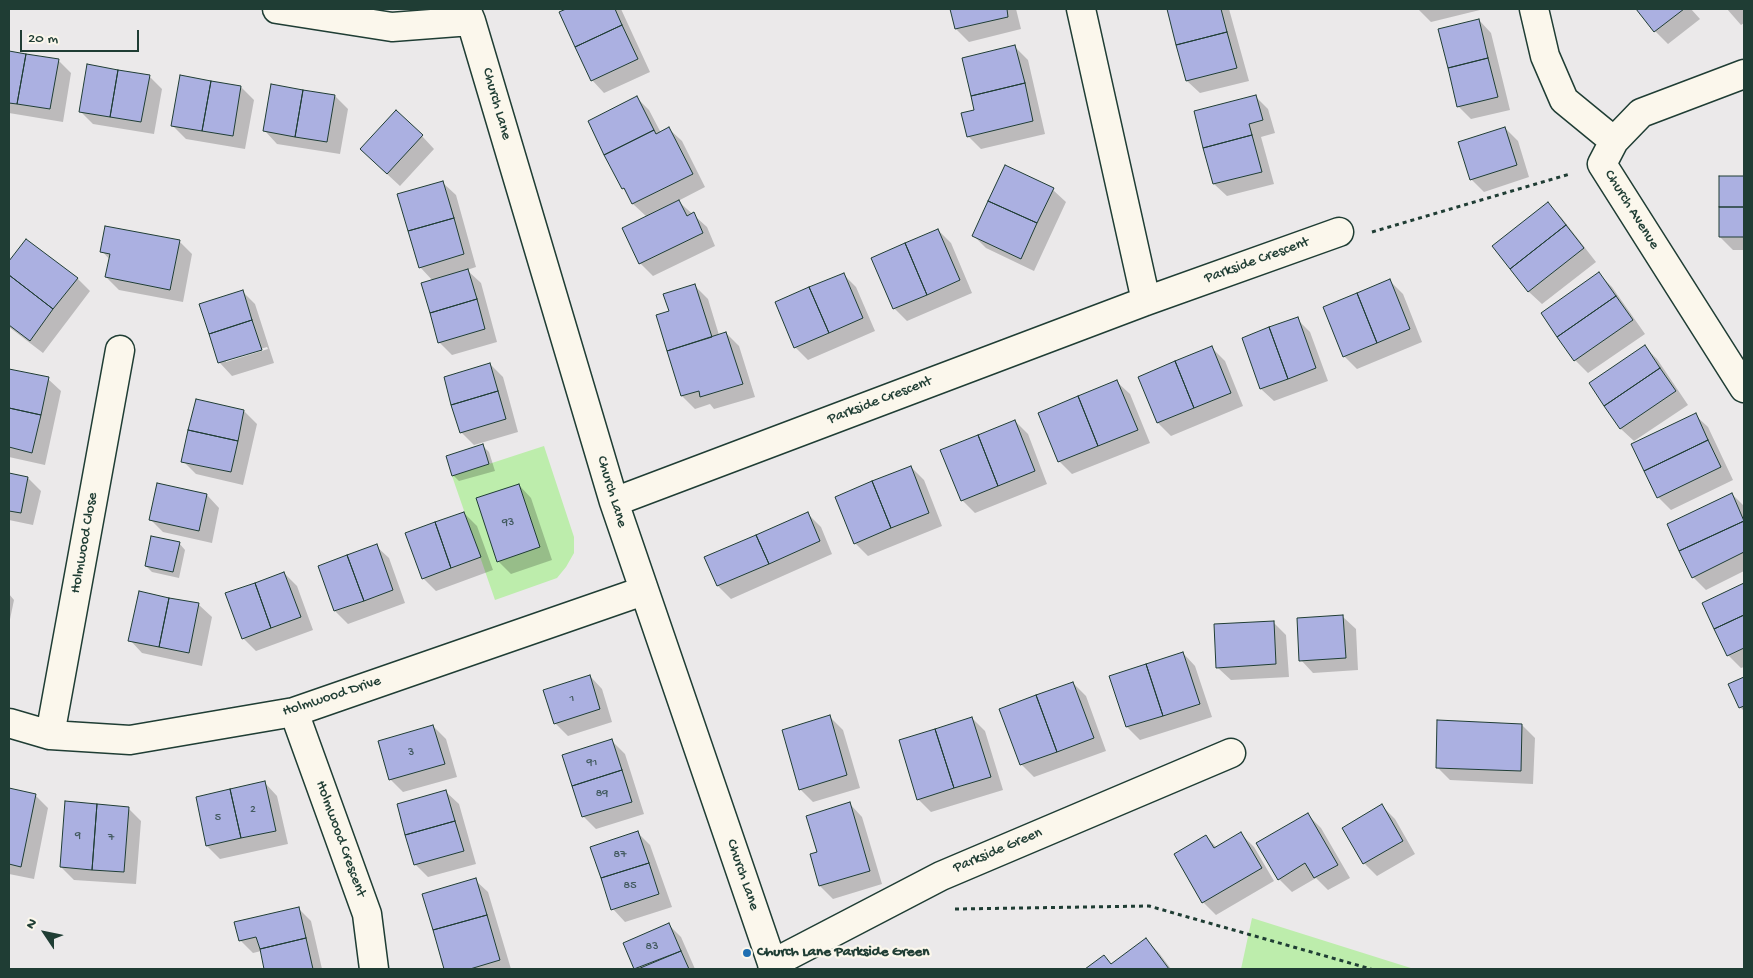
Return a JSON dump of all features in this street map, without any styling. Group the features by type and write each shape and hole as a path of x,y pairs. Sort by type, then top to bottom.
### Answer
{"street":[{"path":"277,9 392,27 468,15"},
{"path":"1081,9 1146,301"},
{"name":"Church Avenue","path":"1534,9 1545,56 1564,100 1608,153 1744,388"},
{"name":"Church Lane","path":"468,15 614,502 643,591 774,967"},
{"path":"1608,153 1641,113 1744,74"},
{"name":"Parkside Crescent","path":"614,502 1146,301 1339,232"},
{"name":"Holmwood Close","path":"50,735 120,350"},
{"name":"Holmwood Drive","path":"9,723 50,735 130,740 294,712 643,591"},
{"name":"Holmwood Crescent","path":"294,712 367,914 374,969"},
{"name":"Parkside Green","path":"774,967 941,876 1231,753"}],"path":[{"path":"1339,232 1366,234 1608,153"},
{"path":"941,876 953,909 1149,906 1371,969"}],"green space":[{"path":"544,446 574,537 574,553 557,578 495,600 452,476"},
{"path":"1252,918 1414,969 1241,969"}],"building":[{"path":"566,9 615,9 622,25 575,47 559,12"},
{"path":"950,9 1007,9 1008,17 955,29"},
{"path":"1167,9 1221,9 1227,32 1176,45"},
{"path":"1636,9 1684,9 1654,32"},
{"path":"1479,19 1488,58 1448,68 1438,29"},
{"path":"622,25 638,59 591,81 575,47"},
{"path":"1227,32 1237,68 1186,81 1176,45"},
{"path":"1015,45 1025,83 971,96 962,58"},
{"path":"9,51 26,54 17,104 9,103"},
{"path":"26,54 59,59 50,109 17,104"},
{"path":"1488,58 1498,97 1457,107 1448,68"},
{"path":"87,64 118,70 110,117 79,112"},
{"path":"118,70 150,75 141,122 110,117"},
{"path":"180,75 211,81 202,131 171,126"},
{"path":"211,81 241,86 233,136 202,131"},
{"path":"1025,83 1033,121 967,137 961,113 974,110 971,96"},
{"path":"271,84 303,90 295,137 263,131"},
{"path":"303,90 335,95 327,142 295,137"},
{"path":"1256,95 1263,120 1249,124 1252,135 1203,148 1194,111"},
{"path":"637,96 654,130 604,155 588,121"},
{"path":"396,110 423,135 387,174 360,149"},
{"path":"669,127 693,174 632,204 604,155 654,130 656,134"},
{"path":"1505,127 1517,165 1470,180 1458,142"},
{"path":"1252,135 1262,172 1213,184 1203,148"},
{"path":"1005,165 1054,188 1037,223 988,201"},
{"path":"1719,176 1744,176 1744,207 1719,207"},
{"path":"443,181 454,218 408,231 397,194"},
{"path":"679,200 687,216 694,212 703,233 639,264 622,228"},
{"path":"988,201 1037,223 1021,259 972,236"},
{"path":"1548,202 1566,225 1510,269 1492,246"},
{"path":"1719,207 1744,207 1744,237 1719,237"},
{"path":"454,218 464,254 419,268 408,231"},
{"path":"1566,225 1584,248 1528,292 1510,269"},
{"path":"105,226 180,240 170,290 105,277 110,254 100,252"},
{"path":"938,229 960,280 927,295 905,243"},
{"path":"26,239 78,278 53,309 9,275 9,261"},
{"path":"905,243 927,295 893,309 871,258"},
{"path":"468,269 477,299 430,313 421,283"},
{"path":"1599,272 1616,296 1557,337 1541,313"},
{"path":"844,273 863,318 829,333 809,287"},
{"path":"9,275 53,309 30,341 9,325"},
{"path":"1390,279 1410,329 1377,343 1357,293"},
{"path":"695,284 712,337 667,351 656,315 669,311 663,294"},
{"path":"809,287 829,333 794,348 775,302"},
{"path":"243,290 252,320 209,334 199,304"},
{"path":"1357,293 1377,343 1343,357 1323,307"},
{"path":"1616,296 1633,320 1574,361 1557,337"},
{"path":"477,299 485,329 438,343 430,313"},
{"path":"1298,317 1316,368 1288,379 1269,327"},
{"path":"252,320 262,350 218,363 209,334"},
{"path":"1269,327 1288,379 1260,389 1242,338"},
{"path":"726,332 743,384 700,397 699,391 681,396 667,351"},
{"path":"1645,345 1660,368 1604,406 1589,383"},
{"path":"1212,346 1231,393 1194,408 1175,361"},
{"path":"1175,361 1194,408 1157,423 1138,377"},
{"path":"490,363 498,391 451,405 444,377"},
{"path":"1660,368 1676,391 1620,429 1604,406"},
{"path":"9,369 49,377 41,415 9,408"},
{"path":"1117,380 1138,430 1098,446 1078,396"},
{"path":"498,391 506,419 460,433 451,405"},
{"path":"1078,396 1098,446 1058,462 1038,413"},
{"path":"196,399 244,410 238,441 188,430"},
{"path":"9,408 41,415 32,453 9,447"},
{"path":"1696,413 1708,440 1644,471 1631,444"},
{"path":"1015,420 1035,471 998,486 978,435"},
{"path":"188,430 238,441 231,472 181,462"},
{"path":"978,435 998,486 961,501 940,450"},
{"path":"1708,440 1721,467 1657,498 1644,471"},
{"path":"483,444 489,464 452,476 446,456"},
{"path":"911,466 929,513 891,528 872,481"},
{"path":"9,473 28,477 21,513 9,511"},
{"path":"872,481 891,528 854,544 835,497"},
{"path":"157,483 207,494 199,531 149,520"},
{"path":"519,484 540,547 497,562 476,498"},
{"path":"1732,493 1744,521 1679,551 1667,524"},
{"path":"464,512 481,557 451,568 435,522"},
{"path":"808,512 820,541 769,564 756,535"},
{"path":"1744,521 1744,552 1692,578 1679,551"},
{"path":"435,522 451,568 422,579 405,533"},
{"path":"756,535 769,564 717,586 704,557"},
{"path":"151,536 180,542 173,572 145,566"},
{"path":"377,544 393,590 364,601 347,555"},
{"path":"347,555 364,601 334,611 318,566"},
{"path":"284,572 301,617 271,628 255,583"},
{"path":"255,583 271,628 242,639 225,593"},
{"path":"1744,583 1744,615 1714,629 1702,603"},
{"path":"139,591 169,598 159,647 128,641"},
{"path":"169,598 199,603 189,653 159,647"},
{"path":"1343,615 1346,658 1299,661 1297,618"},
{"path":"1744,615 1744,648 1727,656 1714,629"},
{"path":"1274,621 1276,664 1216,668 1214,624"},
{"path":"1183,652 1200,704 1163,716 1146,664"},
{"path":"1146,664 1163,716 1126,727 1109,676"},
{"path":"590,675 600,709 554,724 543,690"},
{"path":"1744,677 1744,706 1739,708 1728,684"},
{"path":"1073,682 1094,738 1057,752 1036,695"},
{"path":"1036,695 1057,752 1020,765 999,709"},
{"path":"830,715 847,775 799,790 782,730"},
{"path":"972,717 991,777 954,788 935,729"},
{"path":"1437,720 1522,724 1521,771 1436,768"},
{"path":"433,725 445,764 389,780 378,741"},
{"path":"935,729 954,788 917,800 899,740"},
{"path":"612,739 622,770 572,786 562,755"},
{"path":"622,770 632,802 582,817 572,786"},
{"path":"265,781 276,831 241,838 230,789"},
{"path":"9,788 36,794 21,867 9,864"},
{"path":"230,789 241,838 206,846 196,797"},
{"path":"446,790 455,821 405,835 397,804"},
{"path":"65,801 97,804 92,870 60,867"},
{"path":"850,802 870,871 819,886 810,854 817,852 806,816"},
{"path":"97,804 129,807 124,872 92,870"},
{"path":"1382,804 1403,841 1363,864 1342,828"},
{"path":"1308,813 1338,865 1314,878 1305,863 1278,880 1256,843"},
{"path":"455,821 464,851 414,865 405,835"},
{"path":"638,831 649,863 601,878 590,847"},
{"path":"1241,832 1262,868 1202,903 1174,854 1206,835 1214,848"},
{"path":"649,863 659,894 611,910 601,878"},
{"path":"476,878 487,915 433,930 422,894"},
{"path":"299,907 306,938 260,949 256,937 239,941 234,922"},
{"path":"487,915 500,960 470,969 444,969 433,930"},
{"path":"669,923 681,951 634,969 623,943"},
{"path":"306,938 313,969 264,969 260,949"},
{"path":"1146,938 1169,969 1085,969 1104,955 1111,964"},
{"path":"681,951 689,969 638,969"}],"place":[{"name":"Church Lane Parkside Green","path":"747,953"}]}
